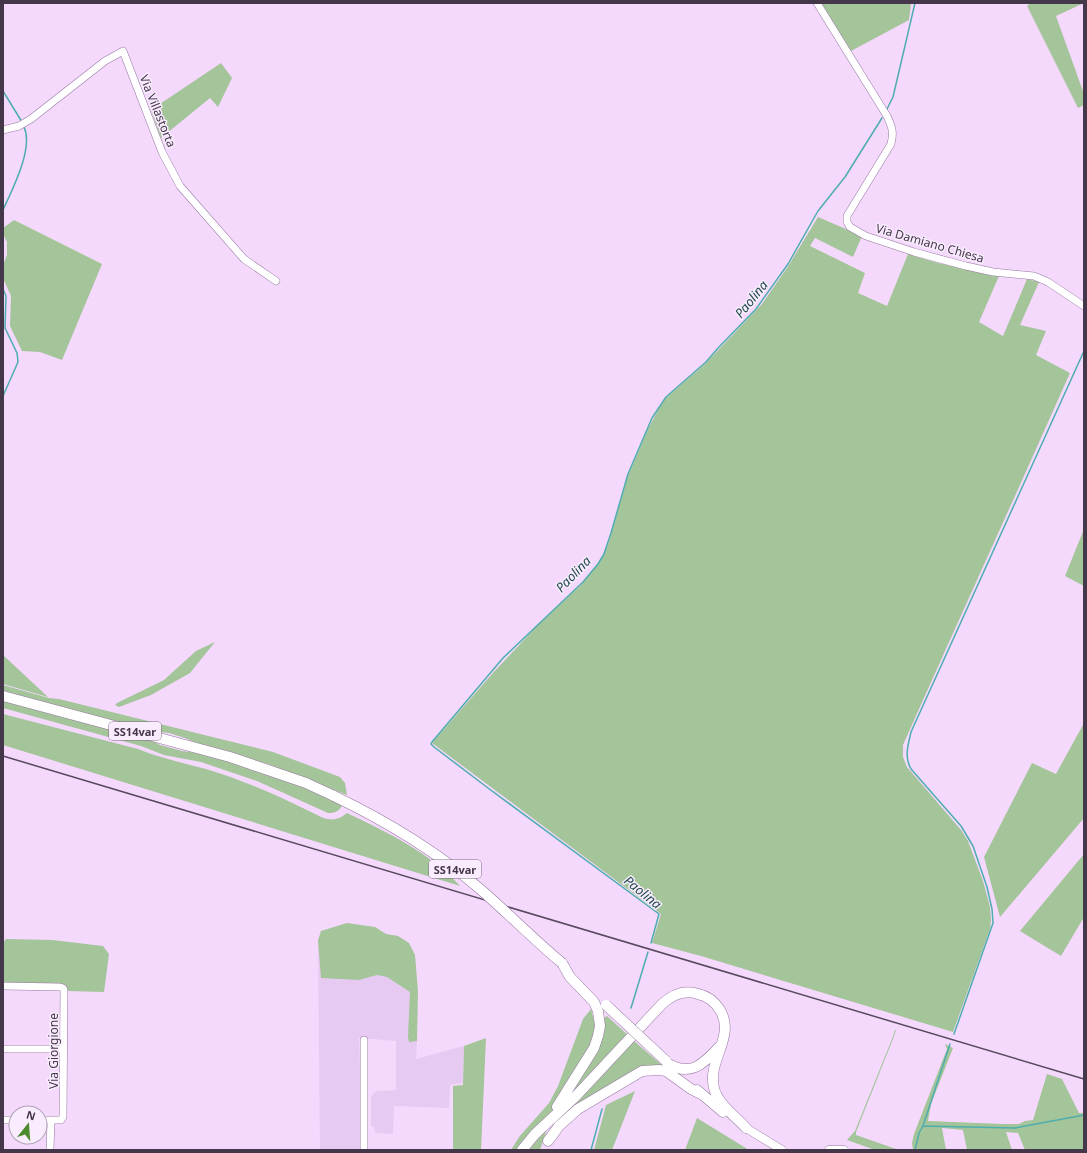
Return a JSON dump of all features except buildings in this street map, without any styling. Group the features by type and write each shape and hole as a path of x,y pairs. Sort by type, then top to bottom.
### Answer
{"highway":[{"name":"SS14var","path":"3,696 230,757 300,781 365,811 402,832 451,866 480,889 562,963 701,1094 746,1128"},
{"path":"522,1150 561,1102 589,1058 597,1041 600,1026 598,1011 594,1002 570,977 562,963"},
{"path":"535,1134 576,1096 662,1004 676,994 685,992 697,993 709,999 721,1013 725,1025 725,1035 713,1070 713,1087 720,1101 746,1128"},
{"path":"667,1062 681,1070 694,1068 706,1061 722,1044"},
{"path":"547,1146 559,1126 578,1109 642,1071 666,1071 691,1089 701,1094"},
{"path":"547,1146 551,1132 576,1096"}],"main road":[{"path":"746,1128 782,1150"},
{"path":"829,1150 844,1150"}],"street":[{"name":"Via Damiano Chiesa","path":"817,3 885,112 892,127 893,134 890,144 847,216 847,222 850,227 866,236 941,260 992,272 1034,276 1048,282 1084,306"},
{"name":"Via Villastorta","path":"3,130 19,126 31,119 105,62 123,51 162,152 180,186 244,259 276,281"},
{"name":"Via Giorgione","path":"3,986 63,988 63,1117 61,1120 50,1120"},
{"path":"364,1040 364,1150"},
{"path":"3,1049 63,1049"},
{"path":"50,1120 50,1150"}],"shaded area":[{"path":"318,940 415,955 416,1059 464,1046 463,1083 450,1085 449,1108 394,1106 393,1134 375,1133 374,1127 371,1126 371,1097 377,1091 396,1090 396,1041 359,1038 363,1150 320,1150"}],"green space":[{"path":"821,3 911,3 909,20 851,51"},
{"path":"1031,3 1084,3 1056,16 1084,94 1084,105 1078,108 1027,6"},
{"path":"221,63 232,78 218,107 210,98 161,138 151,110"},
{"path":"818,217 862,236 853,257 815,238 810,246 865,273 858,293 887,306 908,254 938,263 999,276 979,322 1003,336 1027,279 1039,282 1020,325 1046,331 1036,355 1070,373 903,745 903,757 907,767 961,830 968,841 983,881 990,907 990,929 953,1032 701,956 652,943 661,914 432,743 492,674 536,627 580,586 601,560 608,545 628,476 648,429 658,410 666,398 704,365 762,304 787,268"},
{"path":"14,220 102,264 62,360 40,352 22,351 10,326 11,296 3,278 3,265 7,255 7,242 3,234 3,228"},
{"path":"1084,529 1084,586 1065,576"},
{"path":"215,642 190,673 151,695 119,707 115,705 164,680 196,651"},
{"path":"3,655 48,697 3,684"},
{"path":"3,685 49,698 59,699 273,752 340,777 345,783 347,795 268,764 201,745 169,733 150,731 3,691"},
{"path":"3,699 149,739 160,745 182,751 198,753 270,772 332,799 342,806 336,812 328,813 257,781 201,762 164,755 141,746 3,708"},
{"path":"3,714 138,749 163,758 220,773 287,800 326,819 338,818 347,813 407,844 449,874 460,886 3,745"},
{"path":"1084,723 1084,818 1000,917 984,857 1032,763 1056,774"},
{"path":"1084,854 1084,917 1061,956 1020,931"},
{"path":"347,923 375,927 386,934 398,936 409,943 415,955 418,991 417,1041 409,1042 408,1037 410,992 387,977 377,975 359,980 321,978 318,940 321,931"},
{"path":"6,939 52,940 103,946 109,954 104,992 68,991 64,984 3,983 3,943"},
{"path":"591,1009 595,1024 594,1038 553,1110 519,1150 511,1150 519,1137 549,1103 558,1086 583,1019"},
{"path":"607,1016 629,1036 565,1103 602,1017 604,1018"},
{"path":"895,1030 893,1039 856,1135 899,1150 875,1150 847,1140 855,1131"},
{"path":"486,1038 481,1150 453,1150 453,1086 463,1085 464,1046"},
{"path":"633,1040 664,1067 644,1068 572,1108"},
{"path":"945,1044 953,1048 931,1104 928,1121 1019,1124 1025,1121 1033,1120 1047,1074 1062,1079 1079,1113 1084,1113 1084,1150 1025,1150 1018,1133 1006,1132 1012,1150 967,1150 963,1130 942,1128 946,1150 913,1150 912,1143 914,1134 947,1049"},
{"path":"635,1091 612,1150 594,1150 606,1105"},
{"path":"697,1118 749,1150 685,1150"},
{"path":"547,1129 540,1150 528,1150"}],"waterway":[{"path":"886,111 893,97 915,3"},
{"path":"3,91 22,122"},
{"name":"Paolina","path":"651,943 659,914 488,788 431,744 503,658 583,582 598,564 604,554 628,474 652,418 666,397 706,362 756,309 788,264 818,211 845,177 882,118"},
{"path":"3,210 21,169 26,146 24,127"},
{"path":"3,247 3,252"},
{"path":"3,289 6,296 5,328 17,353 18,362 3,396"},
{"path":"954,1034 993,923 992,909 987,887 973,846 961,826 911,769 907,755 908,746 911,732 1084,351"},
{"name":"Paolina","path":"631,1008 648,952"},
{"path":"923,1126 950,1044"},
{"name":"Paolina","path":"591,1150 602,1109"},
{"path":"915,1150 919,1133 923,1126 1015,1128 1084,1115"}],"railway":[{"path":"3,756 1084,1079"}]}
